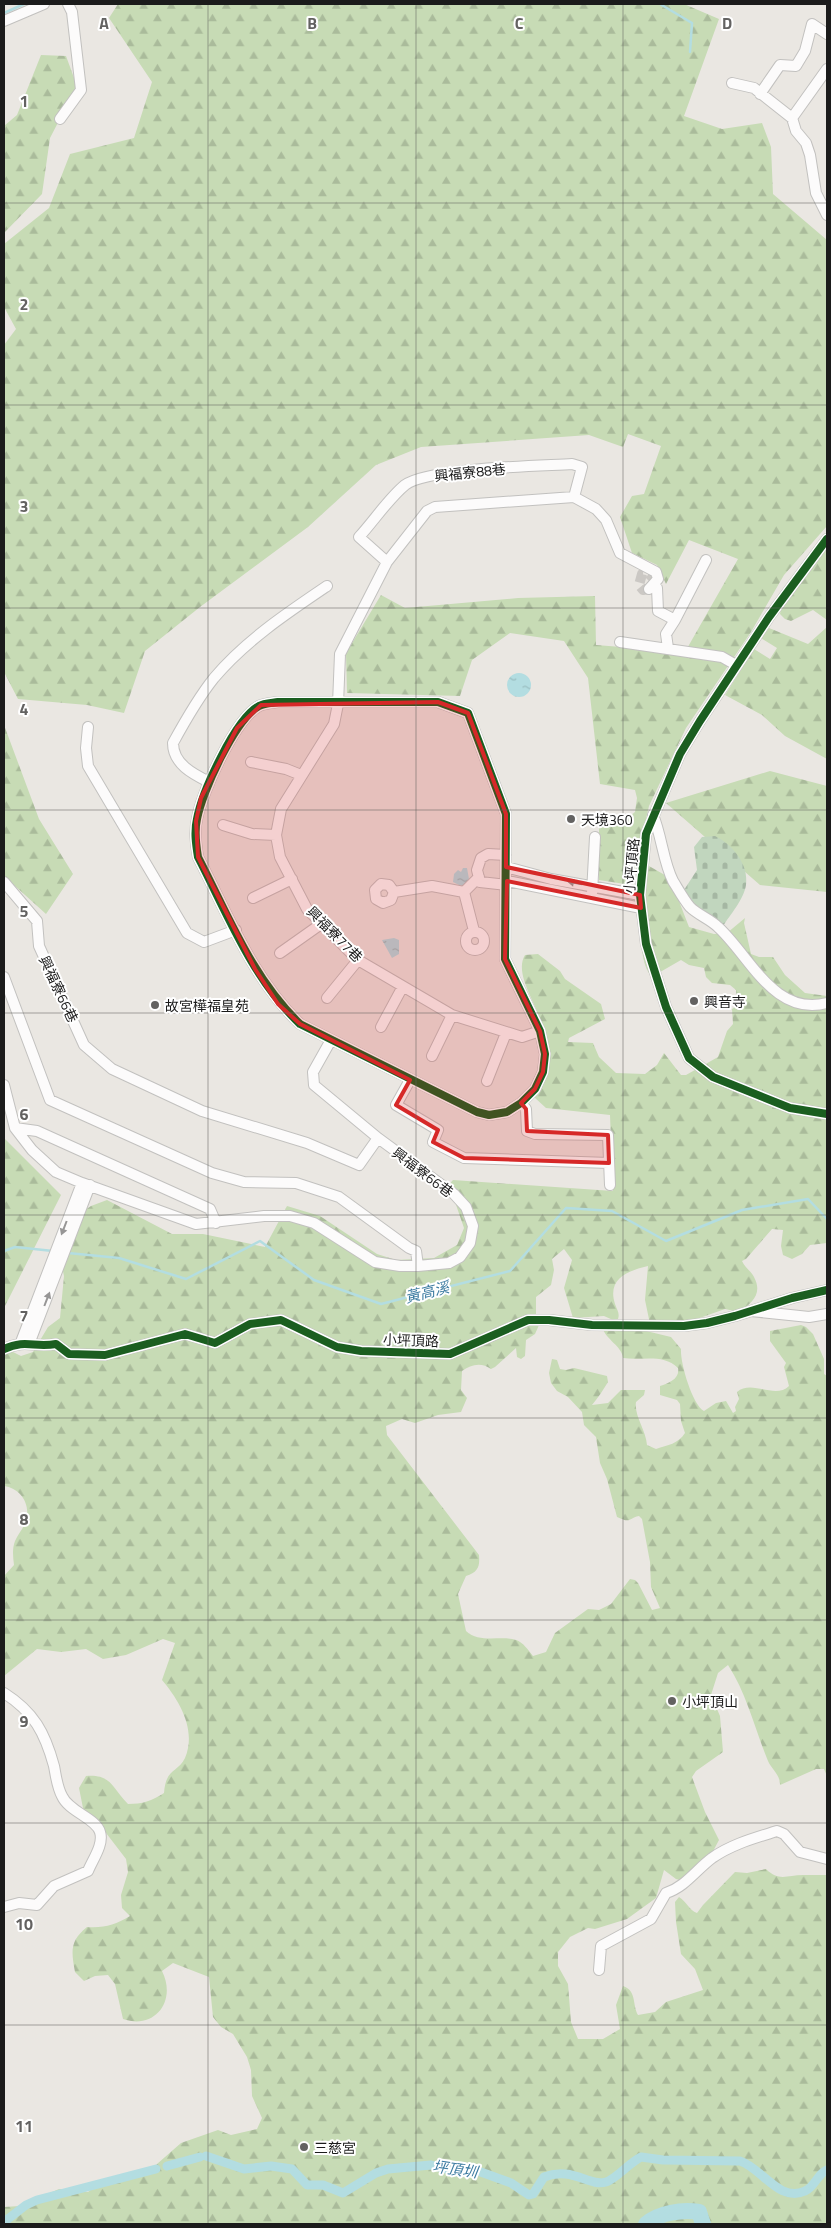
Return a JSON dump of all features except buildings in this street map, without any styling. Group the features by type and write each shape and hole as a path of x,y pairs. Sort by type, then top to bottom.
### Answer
{"street":[{"path":"4,21 44,4"},
{"path":"60,119 81,90 72,12 68,4"},
{"path":"760,94 780,65 796,66 804,51 812,24 827,34"},
{"path":"792,118 827,69"},
{"path":"732,83 754,88 792,118 796,131 806,143 816,193 827,215"},
{"name":"興福寮88巷","path":"387,562 359,537 405,485 426,476 572,464 582,467 574,497"},
{"path":"338,704 340,654 387,562 427,511 435,506 574,497 596,508 606,520 620,553 656,572 658,579 653,589 658,611 675,620"},
{"name":"小坪頂路","path":"827,539 780,601 680,754 646,834 640,895 646,944 666,1008 689,1058 713,1077 790,1108 827,1114"},
{"path":"668,648 666,634 706,560"},
{"path":"210,782 186,771 173,750 173,743 196,704 214,678 258,635 327,586"},
{"path":"620,642 722,657 736,666"},
{"path":"278,702 338,704 438,702 468,713 506,814 505,959 540,1031 545,1054 543,1072 535,1089 507,1112 489,1115 460,1105 330,1040 300,1024 278,1004 255,970 198,857 195,841 196,822 201,798 210,782 237,728 247,715 261,705 278,702"},
{"name":"興福寮77巷","path":"338,704 334,724 281,809 276,835 280,857 307,909 358,960 402,988 452,1015 522,1037 540,1031"},
{"path":"88,727 86,748 88,766 187,933 204,942 236,930"},
{"path":"251,762 286,769 301,776"},
{"path":"654,815 668,870 690,907 718,927 780,996 798,1003 818,1006 827,1003"},
{"path":"223,825 252,834 276,835"},
{"path":"591,898 595,837"},
{"path":"506,855 488,854 481,858 477,870 480,882 507,883 641,908"},
{"path":"506,867 551,879 640,895"},
{"path":"464,892 479,877"},
{"path":"253,898 292,879"},
{"name":"興福寮66巷","path":"4,882 37,921 39,946 84,1045 112,1069 202,1111 307,1142 359,1166 378,1138"},
{"path":"394,892 432,886 464,892"},
{"path":"464,892 474,932"},
{"path":"280,953 321,924"},
{"path":"327,998 358,960"},
{"path":"4,977 50,1100 212,1173 244,1182 296,1183 339,1197 409,1248 416,1251 418,1266"},
{"path":"380,1027 402,988"},
{"path":"432,1056 452,1015"},
{"path":"487,1081 506,1033"},
{"name":"興福寮66巷","path":"4,1085 15,1128 32,1150 56,1172 86,1184 196,1224 264,1216 290,1216 314,1223 375,1262 400,1266 418,1266 449,1263 460,1257 470,1243 473,1226 466,1207 454,1194 378,1138 314,1086 313,1072 330,1040"},
{"path":"410,1080 396,1105 438,1130 434,1142 464,1158 609,1163"},
{"path":"521,1102 526,1109 527,1131 535,1134 608,1136 610,1185"},
{"path":"15,1128 37,1131 210,1210 216,1223"},
{"path":"25,1343 86,1184"},
{"name":"小坪頂路","path":"4,1349 25,1343 42,1347 56,1344 69,1354 106,1355 185,1334 216,1343 250,1324 282,1320 337,1347 361,1351 450,1354 528,1320 549,1320 592,1325 684,1326 707,1323 792,1298 827,1290"},
{"path":"750,1311 810,1317 827,1314"},
{"path":"4,1693 16,1700 39,1725 47,1740 61,1796 74,1811 95,1823 100,1830 102,1841 88,1871 54,1886 37,1905 19,1903 4,1908"},
{"path":"599,1970 601,1946 651,1919 666,1893 678,1890 713,1858 732,1846 777,1831 784,1834 800,1852 827,1859"}],"highlighted area":[{"path":"438,702 468,713 506,814 506,867 640,895 641,908 507,881 505,959 540,1031 545,1054 543,1072 535,1089 521,1103 526,1109 527,1131 608,1135 609,1163 464,1158 433,1142 438,1130 396,1105 410,1080 300,1024 278,1004 255,969 198,857 196,821 201,798 237,728 261,705"}],"green space":[{"path":"118,4 684,4 719,19 684,116 722,129 762,123 771,147 773,194 827,240 827,526 784,575 751,632 686,728 649,806 631,885 599,880 599,819 605,816 630,816 635,812 637,798 635,790 600,784 588,678 564,641 510,633 472,660 460,696 347,693 346,653 381,595 405,608 518,598 595,596 596,645 685,652 738,559 689,540 666,584 657,565 632,553 620,517 632,496 644,494 661,446 628,434 623,447 589,435 421,447 376,465 308,527 200,607 145,651 124,713 87,705 18,699 4,672 4,345 16,329 4,307 4,244 49,208 70,154 134,138 152,82 109,18"},
{"path":"41,55 66,56 77,86 50,138 42,194 4,233 4,126 17,115"},
{"path":"827,545 827,620 813,610 791,621 785,619 780,614 781,608"},
{"path":"827,627 827,759 785,736 762,715 725,695 754,649 770,659 777,648 761,638 769,628 808,644"},
{"path":"4,725 39,819 73,874 46,914 4,876"},
{"path":"770,771 827,786 827,892 760,885 666,803"},
{"path":"715,836 733,849 742,862 746,877 743,896 723,926 694,905 684,890 697,870 694,847 702,837"},
{"path":"649,866 670,878 689,927 714,934 727,933 745,918 744,923 751,954 759,957 773,957 785,975 805,993 827,996 827,1243 810,1245 802,1254 792,1259 783,1255 781,1246 783,1230 772,1229 746,1259 742,1261 754,1277 757,1288 755,1298 744,1309 739,1312 725,1309 694,1320 650,1324 645,1300 648,1266 626,1274 616,1282 613,1295 618,1319 613,1320 604,1316 573,1318 564,1288 572,1260 564,1249 552,1259 554,1270 551,1285 536,1297 536,1317 539,1325 535,1334 526,1340 525,1356 521,1359 517,1357 516,1348 491,1369 480,1365 473,1365 465,1369 462,1371 461,1390 467,1398 461,1412 438,1415 415,1423 402,1419 386,1426 387,1435 479,1555 477,1568 473,1573 466,1576 458,1594 466,1631 478,1637 519,1641 533,1656 546,1652 555,1633 588,1609 599,1610 611,1604 630,1579 638,1583 652,1610 660,1608 651,1587 650,1562 642,1519 639,1516 628,1520 617,1517 607,1479 600,1463 596,1437 584,1425 582,1412 568,1397 557,1391 551,1383 549,1373 552,1359 557,1360 560,1369 574,1368 607,1376 608,1382 592,1405 608,1403 621,1390 645,1390 644,1395 636,1402 637,1413 647,1445 656,1449 676,1442 685,1433 681,1421 680,1404 677,1400 660,1395 660,1386 676,1378 678,1368 672,1363 659,1359 623,1358 620,1350 607,1336 602,1327 642,1330 671,1337 681,1349 682,1363 691,1392 700,1407 704,1411 716,1403 726,1401 733,1413 736,1411 735,1407 739,1399 737,1392 743,1389 756,1388 777,1391 789,1386 784,1367 786,1363 770,1341 770,1331 801,1325 813,1334 824,1359 824,1374 827,1376 827,1776 824,1769 816,1769 780,1785 777,1775 768,1761 735,1676 728,1665 718,1673 711,1695 720,1716 723,1752 696,1771 692,1777 705,1812 719,1840 711,1855 704,1858 683,1881 676,1879 664,1870 656,1898 627,1919 595,1929 588,1928 570,1937 558,1952 558,1966 568,1984 571,2022 578,2039 603,2039 620,2029 616,2005 623,1986 632,1994 638,2015 655,2012 666,2002 703,1990 695,1969 681,1954 675,1902 679,1897 697,1913 735,1872 747,1873 766,1869 779,1877 827,1875 827,2224 4,2224 4,2207 20,2206 59,2189 88,2192 98,2184 149,2171 181,2143 218,2130 231,2135 257,2129 262,2118 252,2096 251,2070 247,2057 233,2034 221,2027 213,2017 209,1977 173,1963 162,1971 167,1993 165,2002 160,2010 153,2017 134,2021 123,2019 115,1984 108,1975 95,1976 84,1981 75,1972 73,1946 81,1932 87,1927 110,1925 130,1916 122,1908 121,1895 128,1872 126,1859 103,1829 84,1813 79,1788 86,1776 101,1777 111,1783 128,1804 147,1802 164,1793 170,1774 185,1758 189,1737 180,1706 162,1680 175,1643 163,1639 126,1655 103,1659 86,1649 61,1652 37,1649 4,1676 4,1576 14,1565 14,1544 25,1523 27,1508 19,1493 10,1487 4,1486 4,1351 9,1350 21,1356 33,1352 48,1327 60,1318 64,1276 60,1257 76,1216 91,1206 107,1200 172,1234 203,1234 265,1247 287,1206 320,1216 377,1254 396,1260 434,1258 457,1245 464,1228 454,1199 443,1191 453,1180 613,1191 610,1115 546,1108 534,1097 543,1038 540,1020 526,987 522,962 525,955 538,954 560,971 565,979 601,1004 605,1019 569,1038 568,1042 593,1043 599,1057 616,1073 645,1074 657,1065 664,1053 681,1075 686,1075 718,1057 727,1031 733,1024 732,1009 737,1006 736,990 730,985 712,983 706,977 704,968 689,965 681,960 651,976 646,967 641,941 645,870"},
{"path":"4,1138 61,1195 4,1308"}],"water":[{"path":"519,673 528,676 531,685 528,694 519,697 510,694 507,685 510,676"},
{"path":"463,868 467,868 469,879 466,884 461,886 453,882 454,874 458,870 461,872"},
{"path":"394,938 399,940 399,954 392,958 382,940"}],"waterway":[{"path":"4,13 24,4"},
{"path":"660,4 692,23 690,52"},
{"name":"黃高溪","path":"68,1253 119,1258 186,1279 260,1241 314,1280 381,1304 510,1271 566,1208 612,1211 666,1241 742,1210 808,1199 827,1219"},
{"name":"黃高溪","path":"4,1251 15,1247 53,1251"},
{"name":"坪頂圳","path":"206,2156 244,2169 271,2166 292,2169 307,2185 323,2185 343,2193 376,2173 388,2169 431,2165 457,2172 467,2169 478,2171 511,2183 529,2195 533,2194 544,2177 554,2174 571,2175 593,2182 606,2182 641,2157 663,2160 740,2161 756,2170 779,2189 796,2193 808,2189 827,2170"},
{"name":"坪頂圳","path":"167,2166 200,2157"},
{"name":"坪頂圳","path":"4,2222 26,2205 37,2200 156,2169"},
{"path":"646,2224 657,2217 685,2211 699,2212 703,2224"}],"tunnel":[{"path":"649,589 643,590 639,585 642,574 649,574 654,579 657,588"}],"cycle path":[{"path":"827,539 769,617 680,754 646,834 640,895 646,944 666,1007 689,1058 713,1077 790,1108 827,1114"},
{"path":"278,702 438,702 468,713 506,814 505,959 540,1031 545,1054 543,1072 535,1089 521,1103 507,1112 489,1115 477,1112 300,1024 268,987 242,945 198,857 196,824 212,775 240,725 259,706 278,702"},
{"path":"4,1349 24,1344 56,1344 69,1354 105,1355 185,1334 215,1343 250,1324 281,1320 337,1347 361,1351 450,1354 528,1320 549,1320 592,1325 684,1326 735,1316 792,1298 827,1290"}],"place":[{"name":"天境360","path":"571,819"},
{"name":"興音寺","path":"694,1001"},
{"name":"故宮樺福皇苑","path":"155,1005"},
{"name":"小坪頂山","path":"672,1701"},
{"name":"三慈宮","path":"304,2147"}]}
